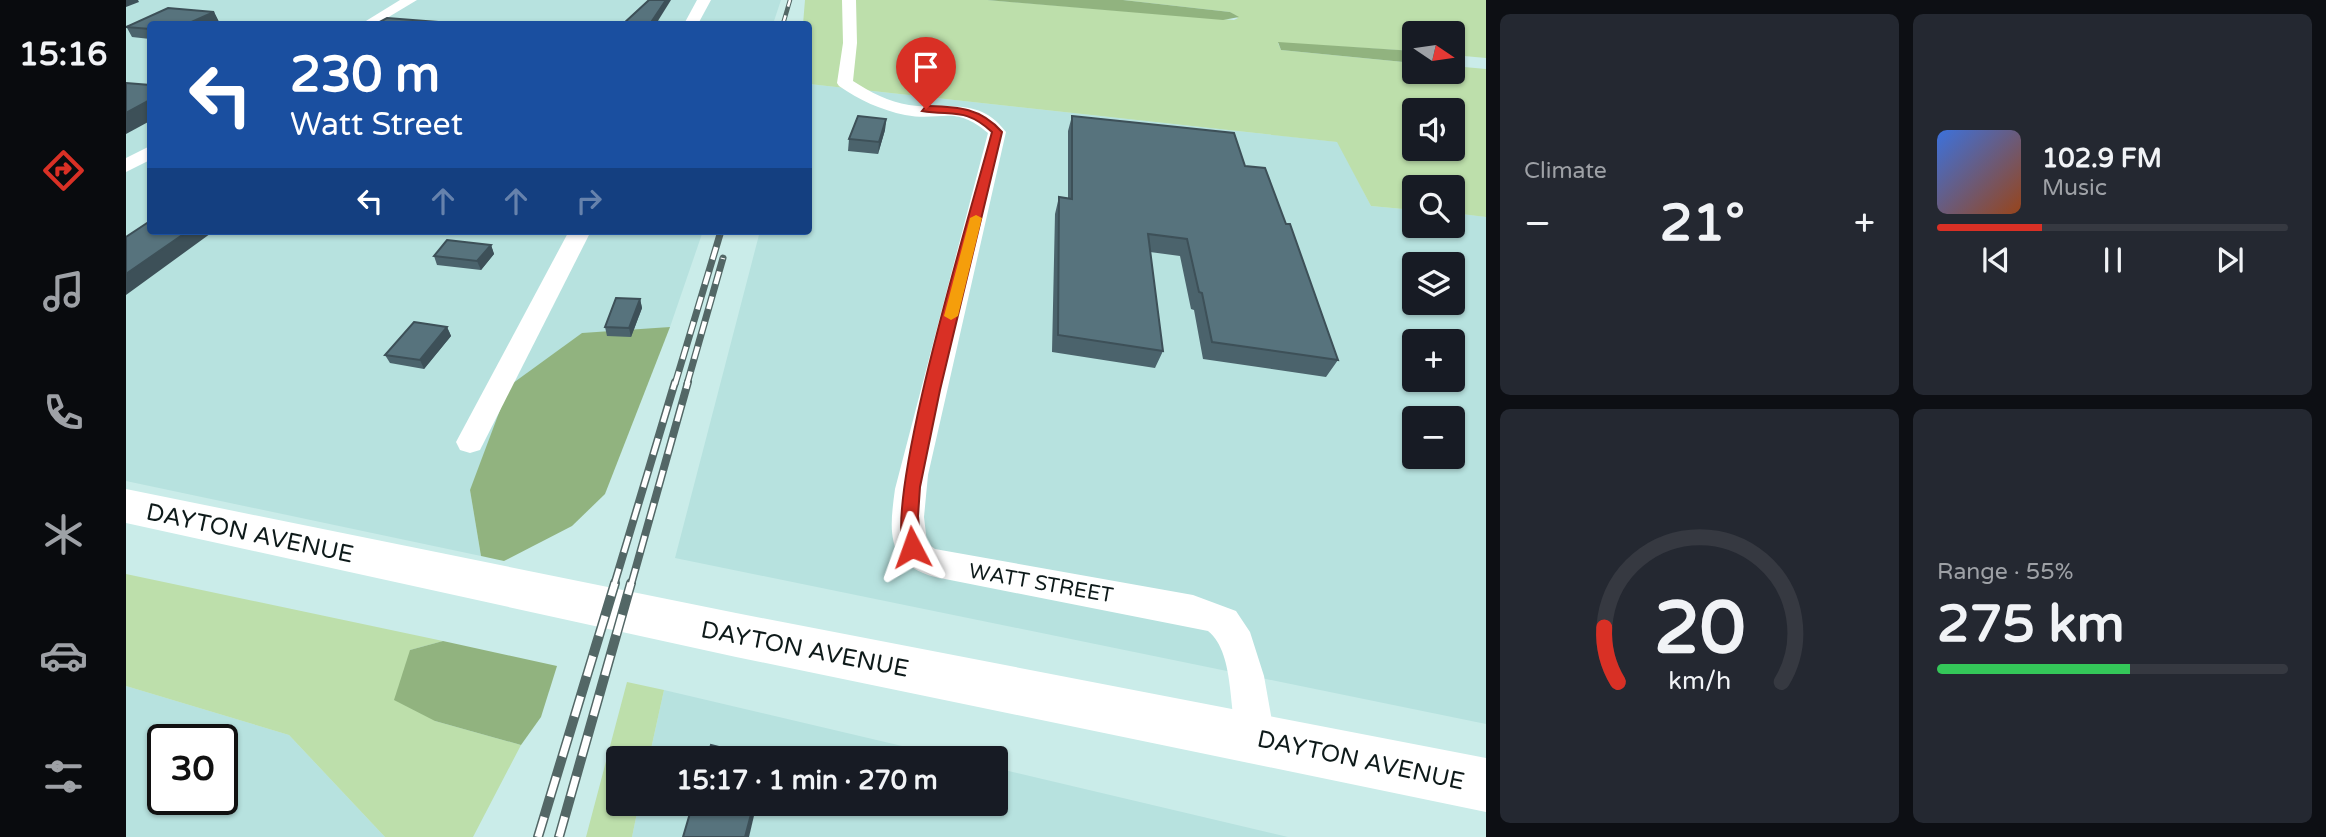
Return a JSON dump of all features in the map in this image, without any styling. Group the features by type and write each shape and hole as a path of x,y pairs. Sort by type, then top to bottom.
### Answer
{"main road":[{"name":"DAYTON AVENUE","path":"126,506 736,635 1486,785"}],"street":[{"path":"373,21 410,0"},
{"path":"693,21 704,0"},
{"name":"WATT STREET","path":"849,0 850,43 845,83 862,95 907,110 965,110 981,117 997,132 932,390 911,487 909,516 912,547 920,558 935,563 1193,611 1222,621 1233,632 1238,646 1255,738"},
{"path":"126,166 147,154"},
{"path":"470,442 578,235"}],"shaded area":[{"path":"126,0 781,0 774,21 147,21 147,235 702,235 670,327 642,331 470,490 481,556 126,481"},
{"path":"812,84 1338,142 1371,206 1402,209 1402,238 1465,238 1465,214 1486,217 1486,724 675,558 759,235 812,235"},
{"path":"126,686 289,735 385,837 126,837"},
{"path":"664,690 902,746 652,746"},
{"path":"1008,771 1288,837 632,837 636,816 1008,816"}],"green space":[{"path":"805,0 987,0 1234,20 1238,18 1230,12 1123,0 1486,0 1486,58 1465,56 1465,21 1402,21 1402,50 1278,43 1281,50 1402,62 1402,84 1465,84 1465,67 1486,69 1486,217 1465,214 1465,175 1402,175 1402,209 1371,206 1337,142 812,84 812,21 803,21"},
{"path":"987,0 1123,0 1230,12 1239,17 1223,20"},
{"path":"1278,42 1402,50 1402,62 1281,50"},
{"path":"670,327 605,494 572,526 504,561 481,556 470,490 509,386 582,333"},
{"path":"126,574 443,641 410,650 435,721 521,745 473,837 385,837 289,735 126,686"},
{"path":"443,641 557,666 541,717 521,745 435,721 394,700 410,650"},
{"path":"627,682 664,690 652,746 610,746"},
{"path":"606,761 606,816 636,816 632,837 586,837"}],"building":[{"path":"649,0 666,0 652,21 626,21"},
{"path":"168,8 214,12 194,21 147,21 147,29 126,27"},
{"path":"387,18 425,21 382,21"},
{"path":"126,83 147,85 147,102 126,113"},
{"path":"858,116 886,119 879,142 849,139"},
{"path":"1072,116 1234,133 1245,166 1265,168 1286,224 1290,224 1338,360 1212,342 1187,239 1148,234 1163,351 1058,335 1059,197 1072,199"},
{"path":"147,223 147,235 182,235 126,274 126,237"},
{"path":"447,240 491,245 477,261 434,256"},
{"path":"616,298 640,299 629,328 605,327"},
{"path":"414,322 447,327 420,360 385,355"},
{"path":"689,816 751,816 745,837 683,837"}],"railway":[{"path":"784,21 790,0"},
{"path":"675,384 720,235"},
{"path":"687,384 723,258"},
{"path":"614,585 675,382"},
{"path":"631,585 688,382"},
{"path":"538,837 615,583"},
{"path":"559,837 631,583"}],"slow traffic":[{"path":"951,316 976,218"}],"route":[{"path":"912,547 909,532 911,487 932,390 997,132 981,117 965,110 926,109"}]}
